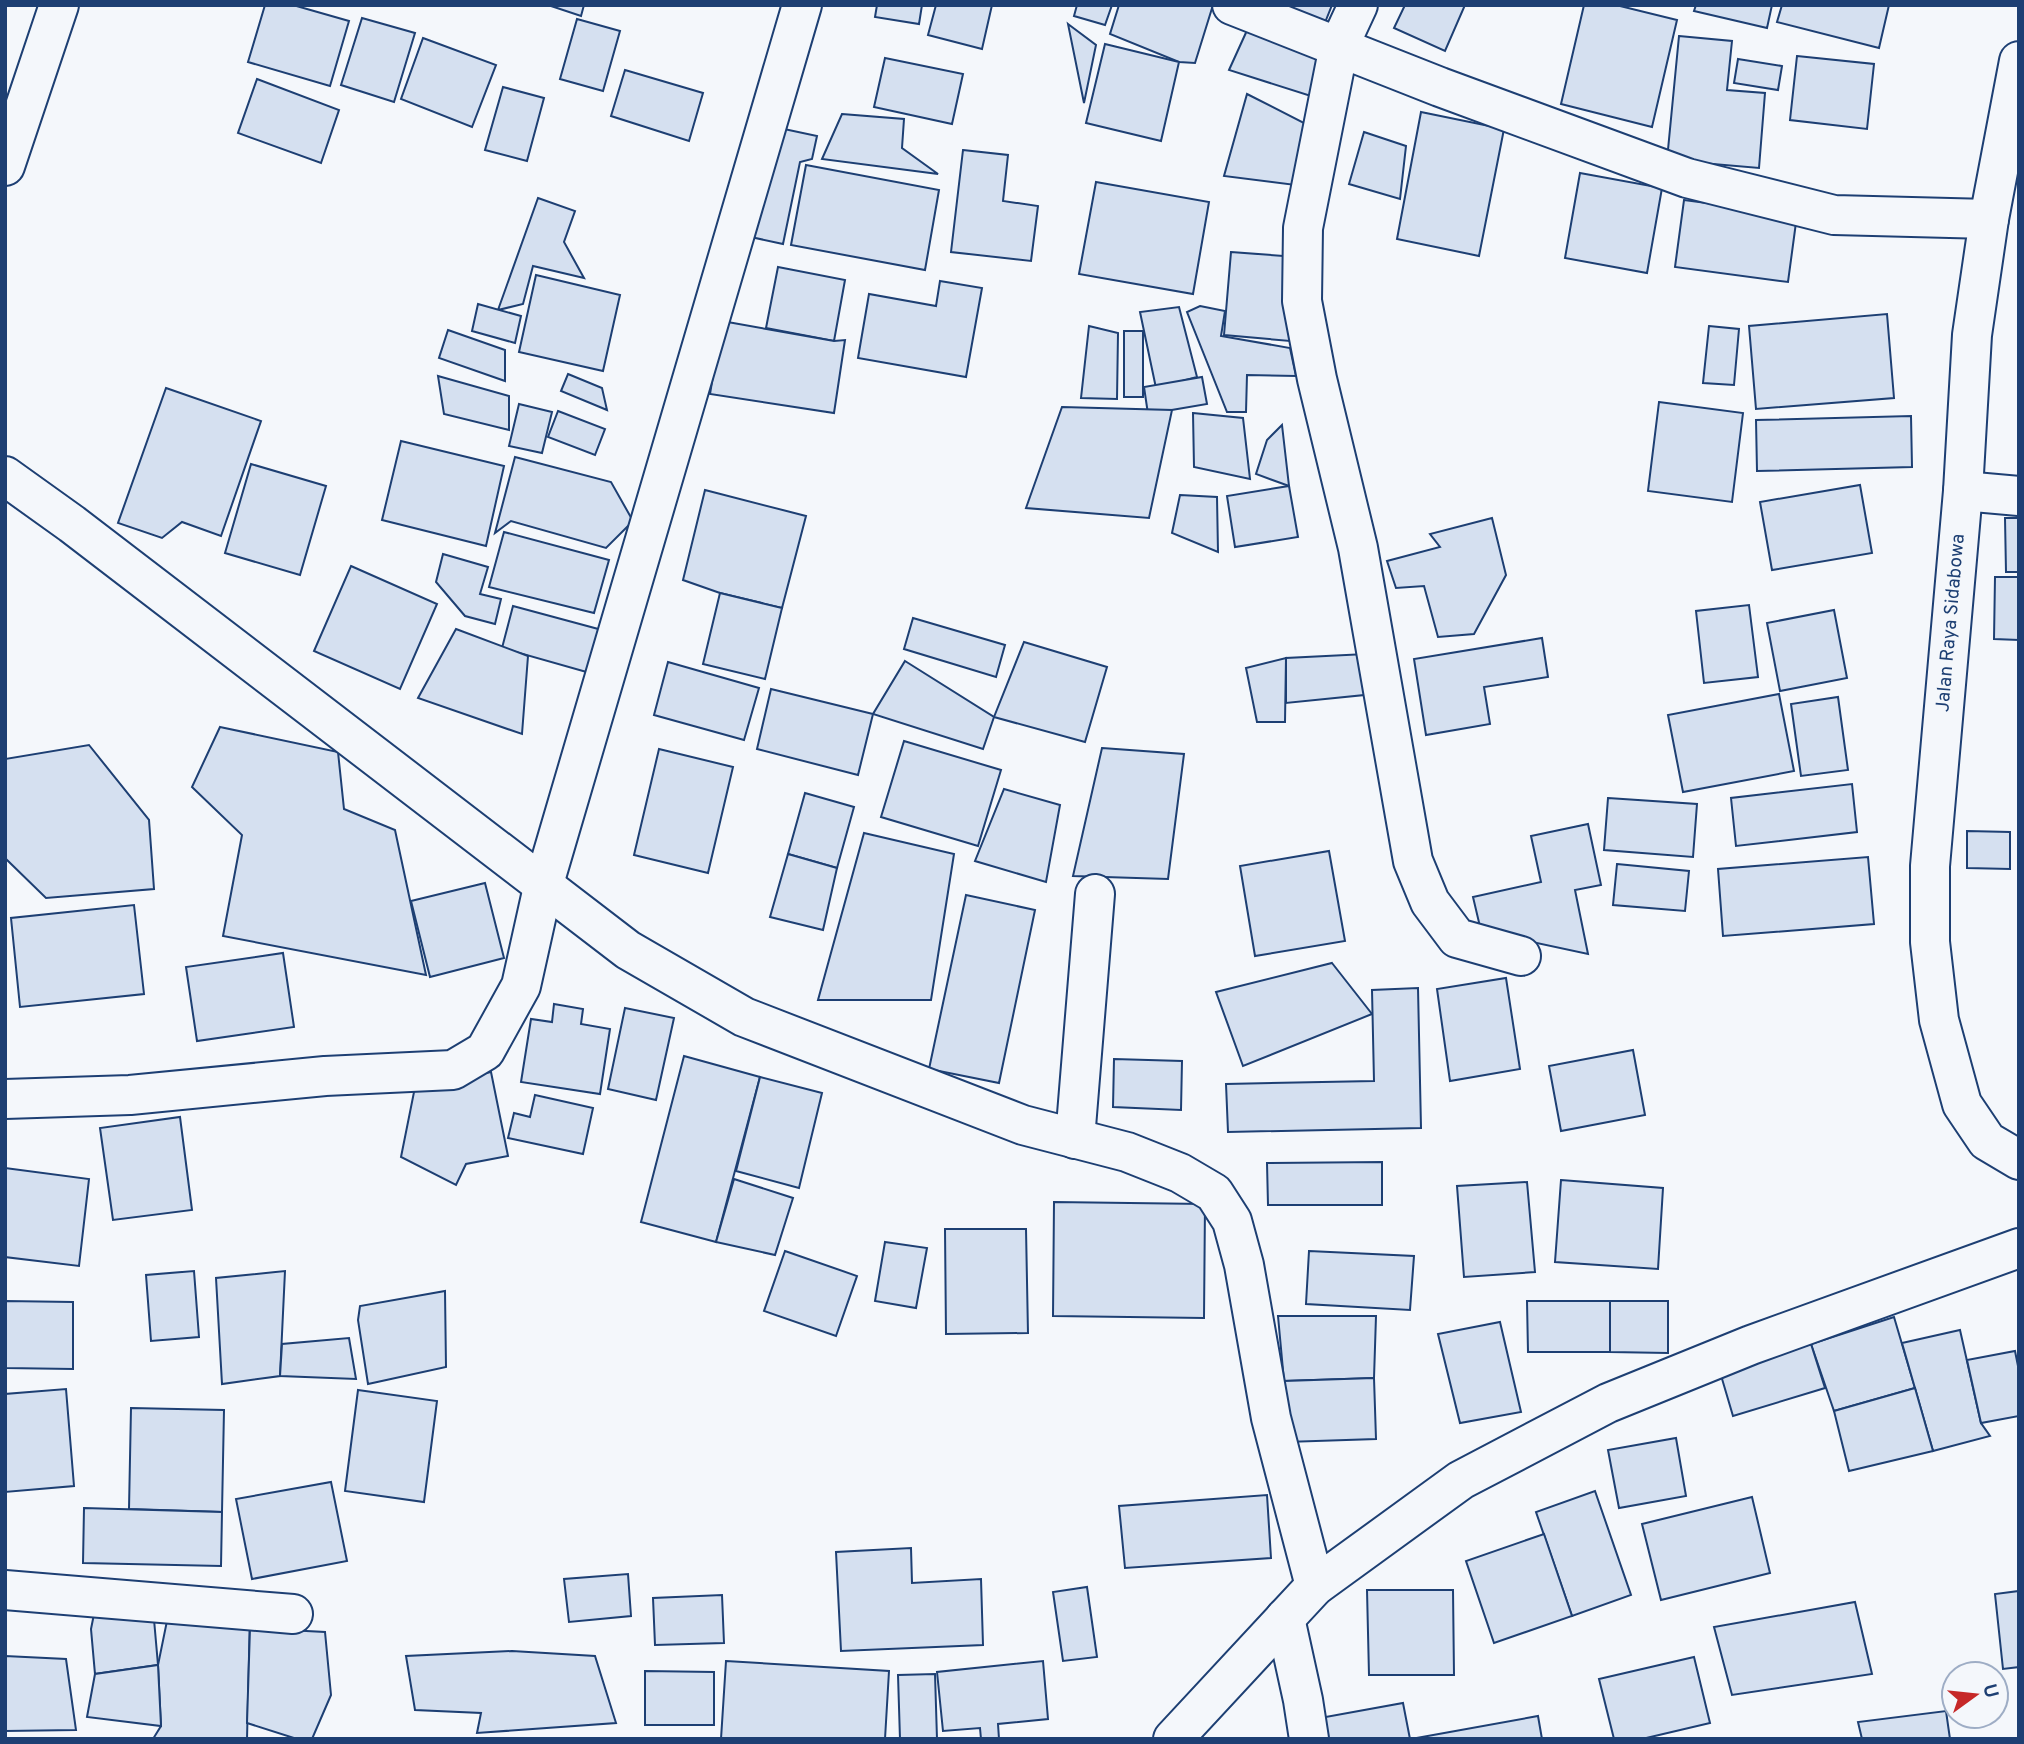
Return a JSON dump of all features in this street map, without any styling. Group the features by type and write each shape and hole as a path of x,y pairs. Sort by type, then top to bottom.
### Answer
{"main road":[{"path":"5,166 58,5"},
{"path":"5,1099 130,1095 325,1076 453,1070 485,1051 521,986 543,887 802,5"},
{"path":"1233,5 1686,178 1834,215 1989,219"},
{"path":"1358,5 1339,46 1303,228 1302,301 1317,379 1357,548 1413,861 1430,902 1457,938 1521,956"},
{"name":"Jalan Raya Sidabowa","path":"2019,61 1989,219 1972,335 1963,491 1930,866 1930,942 1939,1020 1962,1104 1987,1141 2019,1160"},
{"path":"5,476 72,524 628,950 744,1017 1023,1125 1127,1152 1180,1173 1214,1193 1232,1221 1244,1265 1271,1418 1315,1586"},
{"path":"1963,491 2019,496"},
{"path":"1075,1139 1095,894"},
{"path":"1173,1739 1315,1586 1461,1480 1608,1403 1751,1345 2019,1248"},
{"path":"5,1590 293,1614"},
{"path":"1285,1618 1309,1739"}],"building":[{"path":"265,5 293,5 349,21 330,86 248,62"},
{"path":"548,5 584,5 581,16"},
{"path":"877,5 922,5 919,24 875,17"},
{"path":"936,5 992,5 982,49 928,35"},
{"path":"1077,5 1112,5 1105,25 1074,16"},
{"path":"1119,5 1213,5 1195,63 1179,62 1110,34"},
{"path":"1276,5 1332,5 1324,25"},
{"path":"1405,5 1465,5 1445,51 1394,28"},
{"path":"1584,5 1616,5 1677,20 1652,127 1561,104"},
{"path":"1696,5 1772,5 1767,28 1694,11"},
{"path":"1782,5 1889,5 1879,48 1777,22"},
{"path":"362,18 415,33 394,102 341,85"},
{"path":"577,19 620,31 603,91 560,79"},
{"path":"1068,24 1096,45 1084,103"},
{"path":"1249,26 1327,41 1314,97 1229,70"},
{"path":"1679,36 1732,41 1727,90 1765,93 1759,168 1667,160"},
{"path":"423,38 496,65 472,127 401,99"},
{"path":"1105,44 1179,62 1161,141 1086,123"},
{"path":"1797,56 1874,64 1867,129 1790,120"},
{"path":"885,58 963,74 952,124 874,107"},
{"path":"1738,59 1782,66 1778,90 1734,83"},
{"path":"625,70 703,93 689,141 611,116"},
{"path":"257,79 339,110 321,163 238,133"},
{"path":"503,87 544,98 527,161 485,150"},
{"path":"1247,94 1308,125 1303,186 1224,176"},
{"path":"1421,112 1504,129 1479,256 1397,239"},
{"path":"842,114 904,119 902,148 938,174 822,159"},
{"path":"770,126 817,136 812,159 800,162 783,244 746,236"},
{"path":"1364,132 1406,146 1400,199 1349,184"},
{"path":"963,150 1008,155 1003,201 1038,206 1031,261 951,252"},
{"path":"806,165 939,190 925,270 791,245"},
{"path":"1580,173 1662,188 1647,273 1565,258"},
{"path":"1096,182 1209,202 1193,294 1079,274"},
{"path":"538,198 575,211 564,242 584,278 533,266 523,304 498,310"},
{"path":"1684,200 1797,215 1788,282 1675,267"},
{"path":"1231,252 1297,257 1290,341 1224,335"},
{"path":"778,267 845,280 834,341 766,328"},
{"path":"536,275 620,295 603,371 519,352"},
{"path":"940,281 982,288 966,377 858,358 869,294 936,306"},
{"path":"478,304 521,316 515,343 472,331"},
{"path":"1200,306 1225,311 1221,336 1290,348 1296,376 1247,375 1246,412 1227,412 1187,312"},
{"path":"1179,307 1197,377 1156,388 1140,312"},
{"path":"1887,314 1894,398 1756,409 1749,326"},
{"path":"722,321 834,341 845,340 834,413 710,394"},
{"path":"1089,326 1118,333 1117,399 1081,398"},
{"path":"1709,326 1739,329 1734,385 1703,383"},
{"path":"448,330 505,350 505,381 439,358"},
{"path":"1124,331 1143,331 1143,397 1124,397"},
{"path":"568,374 602,388 607,410 561,391"},
{"path":"438,376 509,396 509,430 444,414"},
{"path":"1202,377 1207,404 1148,414 1144,387"},
{"path":"166,388 261,421 221,536 182,522 162,538 118,523"},
{"path":"1659,402 1743,413 1732,502 1648,491"},
{"path":"519,404 552,412 542,453 509,446"},
{"path":"1062,407 1172,410 1149,518 1026,508"},
{"path":"558,411 605,429 595,455 548,437"},
{"path":"1193,413 1243,418 1250,479 1194,467"},
{"path":"1911,416 1912,467 1757,471 1756,420"},
{"path":"1282,425 1289,486 1256,474 1267,440"},
{"path":"401,441 504,466 486,546 382,520"},
{"path":"515,457 611,482 633,521 606,548 511,521 495,533"},
{"path":"251,464 326,486 300,575 225,553"},
{"path":"1860,485 1872,553 1772,570 1760,502"},
{"path":"1289,486 1298,537 1235,547 1227,496"},
{"path":"705,490 806,516 782,608 720,593 683,580"},
{"path":"1180,495 1217,497 1218,552 1172,533"},
{"path":"1492,518 1506,575 1474,634 1438,637 1424,586 1396,588 1387,561 1440,547 1430,534"},
{"path":"2005,518 2019,518 2019,572 2006,572"},
{"path":"504,532 609,560 594,613 489,587"},
{"path":"443,554 488,567 480,594 501,599 495,624 465,616 436,582"},
{"path":"351,566 437,604 400,689 314,651"},
{"path":"1995,577 2019,577 2019,640 1994,639"},
{"path":"720,593 782,608 765,679 703,664"},
{"path":"1749,605 1758,677 1704,683 1696,611"},
{"path":"513,606 602,630 590,673 502,648"},
{"path":"1834,610 1847,678 1780,691 1767,623"},
{"path":"913,618 1005,645 996,677 904,649"},
{"path":"456,629 528,656 522,734 418,698"},
{"path":"1542,638 1548,677 1484,687 1490,724 1426,735 1414,659"},
{"path":"1024,642 1107,667 1085,742 994,717"},
{"path":"1366,654 1374,694 1286,703 1286,658"},
{"path":"1286,658 1285,722 1257,722 1246,668"},
{"path":"905,661 994,717 983,749 873,714"},
{"path":"668,662 759,688 744,740 654,715"},
{"path":"771,689 873,714 858,775 757,749"},
{"path":"1779,694 1794,771 1683,792 1668,715"},
{"path":"1838,697 1848,770 1801,776 1791,704"},
{"path":"220,727 338,752 344,809 395,830 426,975 223,936 242,835 192,787"},
{"path":"904,741 1001,770 978,846 881,817"},
{"path":"89,745 149,820 154,889 46,898 5,858 5,759"},
{"path":"1102,748 1184,754 1168,879 1073,876"},
{"path":"659,749 733,767 708,873 634,855"},
{"path":"1852,784 1857,832 1736,846 1731,798"},
{"path":"1004,789 1060,805 1046,882 975,861"},
{"path":"805,793 854,807 837,868 788,854"},
{"path":"1608,798 1697,804 1693,857 1604,850"},
{"path":"1588,824 1601,885 1575,890 1588,954 1481,931 1473,897 1541,882 1531,836"},
{"path":"1967,831 2010,832 2010,869 1967,868"},
{"path":"864,833 954,854 931,1000 818,1000"},
{"path":"1329,851 1345,941 1255,956 1240,866"},
{"path":"788,854 837,868 823,930 770,917"},
{"path":"1868,857 1874,924 1723,936 1718,869"},
{"path":"1617,864 1689,871 1685,911 1613,905"},
{"path":"485,883 504,958 430,977 411,901"},
{"path":"966,895 1035,910 999,1083 929,1069"},
{"path":"134,905 144,994 20,1007 11,918"},
{"path":"283,953 294,1027 197,1041 186,967"},
{"path":"1332,963 1372,1014 1243,1066 1216,992"},
{"path":"1506,978 1520,1069 1450,1081 1437,989"},
{"path":"1418,988 1421,1128 1228,1132 1226,1084 1374,1081 1372,990"},
{"path":"554,1004 583,1009 581,1024 610,1029 600,1094 521,1082 531,1019 552,1022"},
{"path":"625,1008 674,1018 656,1100 608,1089"},
{"path":"1633,1050 1645,1115 1561,1131 1549,1066"},
{"path":"684,1056 760,1077 716,1242 641,1222"},
{"path":"1114,1059 1182,1061 1181,1110 1113,1107"},
{"path":"491,1072 508,1156 466,1164 456,1185 401,1157 415,1087"},
{"path":"760,1077 822,1093 799,1188 736,1171"},
{"path":"535,1095 593,1108 583,1154 508,1138 514,1113 530,1117"},
{"path":"180,1117 192,1210 113,1220 100,1128"},
{"path":"1382,1162 1382,1205 1268,1205 1267,1163"},
{"path":"5,1168 89,1179 79,1266 5,1257"},
{"path":"734,1179 793,1198 775,1255 716,1242"},
{"path":"1561,1180 1663,1188 1658,1269 1555,1262"},
{"path":"1527,1182 1535,1272 1464,1277 1457,1186"},
{"path":"1054,1202 1205,1204 1204,1318 1053,1316"},
{"path":"945,1229 1026,1229 1028,1333 946,1334"},
{"path":"885,1242 927,1248 916,1308 875,1301"},
{"path":"785,1251 857,1276 836,1336 764,1311"},
{"path":"1309,1251 1414,1256 1410,1310 1306,1304"},
{"path":"194,1271 199,1337 151,1341 146,1275"},
{"path":"285,1271 280,1376 222,1384 216,1278"},
{"path":"445,1291 446,1367 368,1384 358,1320 360,1306"},
{"path":"5,1301 73,1302 73,1369 5,1368"},
{"path":"1527,1301 1610,1301 1610,1352 1528,1352"},
{"path":"1610,1301 1668,1301 1668,1353 1610,1352"},
{"path":"1278,1316 1376,1316 1374,1378 1284,1381"},
{"path":"1894,1317 1915,1388 1834,1411 1811,1344"},
{"path":"1500,1322 1521,1412 1460,1423 1438,1334"},
{"path":"1960,1330 1981,1423 1990,1436 1933,1451 1902,1343"},
{"path":"349,1338 356,1379 280,1376 282,1344"},
{"path":"1811,1344 1825,1388 1733,1416 1720,1372"},
{"path":"2015,1351 2019,1371 2019,1416 1981,1423 1967,1360"},
{"path":"1374,1378 1376,1439 1286,1442 1284,1381"},
{"path":"1915,1388 1933,1451 1849,1471 1834,1411"},
{"path":"66,1389 74,1486 5,1492 5,1394"},
{"path":"358,1390 437,1401 424,1502 345,1491"},
{"path":"131,1408 224,1410 222,1512 129,1509"},
{"path":"1676,1438 1686,1496 1619,1508 1608,1450"},
{"path":"331,1482 347,1561 252,1579 236,1499"},
{"path":"1595,1491 1631,1595 1572,1616 1536,1512"},
{"path":"1267,1495 1271,1558 1125,1568 1119,1506"},
{"path":"1752,1497 1770,1573 1661,1600 1642,1524"},
{"path":"84,1508 222,1512 221,1566 83,1563"},
{"path":"1544,1534 1572,1616 1494,1643 1466,1561"},
{"path":"911,1548 912,1583 981,1579 983,1645 841,1651 836,1552"},
{"path":"628,1574 631,1616 569,1622 564,1579"},
{"path":"1087,1587 1097,1657 1063,1661 1053,1592"},
{"path":"1367,1590 1453,1590 1454,1675 1369,1675"},
{"path":"2019,1591 2019,1667 2010,1668 2010,1660 2002,1660 1995,1594"},
{"path":"722,1595 724,1643 655,1645 653,1598"},
{"path":"1855,1602 1872,1674 1732,1695 1714,1627"},
{"path":"153,1608 158,1665 95,1674 91,1629 94,1614"},
{"path":"169,1611 250,1615 247,1739 153,1739 161,1726 158,1665"},
{"path":"250,1628 325,1632 331,1695 312,1739 297,1739 247,1723"},
{"path":"512,1651 595,1656 616,1723 477,1733 481,1713 415,1710 406,1656"},
{"path":"5,1656 66,1659 76,1730 5,1731"},
{"path":"1694,1657 1710,1723 1642,1739 1614,1739 1599,1679"},
{"path":"726,1661 889,1671 885,1739 721,1739"},
{"path":"1043,1661 1048,1719 998,1724 999,1739 981,1739 980,1728 943,1731 937,1672"},
{"path":"158,1665 161,1726 87,1717 95,1674"},
{"path":"645,1671 714,1672 714,1725 645,1725"},
{"path":"935,1674 937,1739 900,1739 898,1675"},
{"path":"1403,1703 1410,1739 1324,1739 1320,1718"},
{"path":"1940,1712 1940,1730 1949,1730 1950,1739 1862,1739 1858,1722"},
{"path":"1538,1716 1542,1739 1411,1739"}]}
